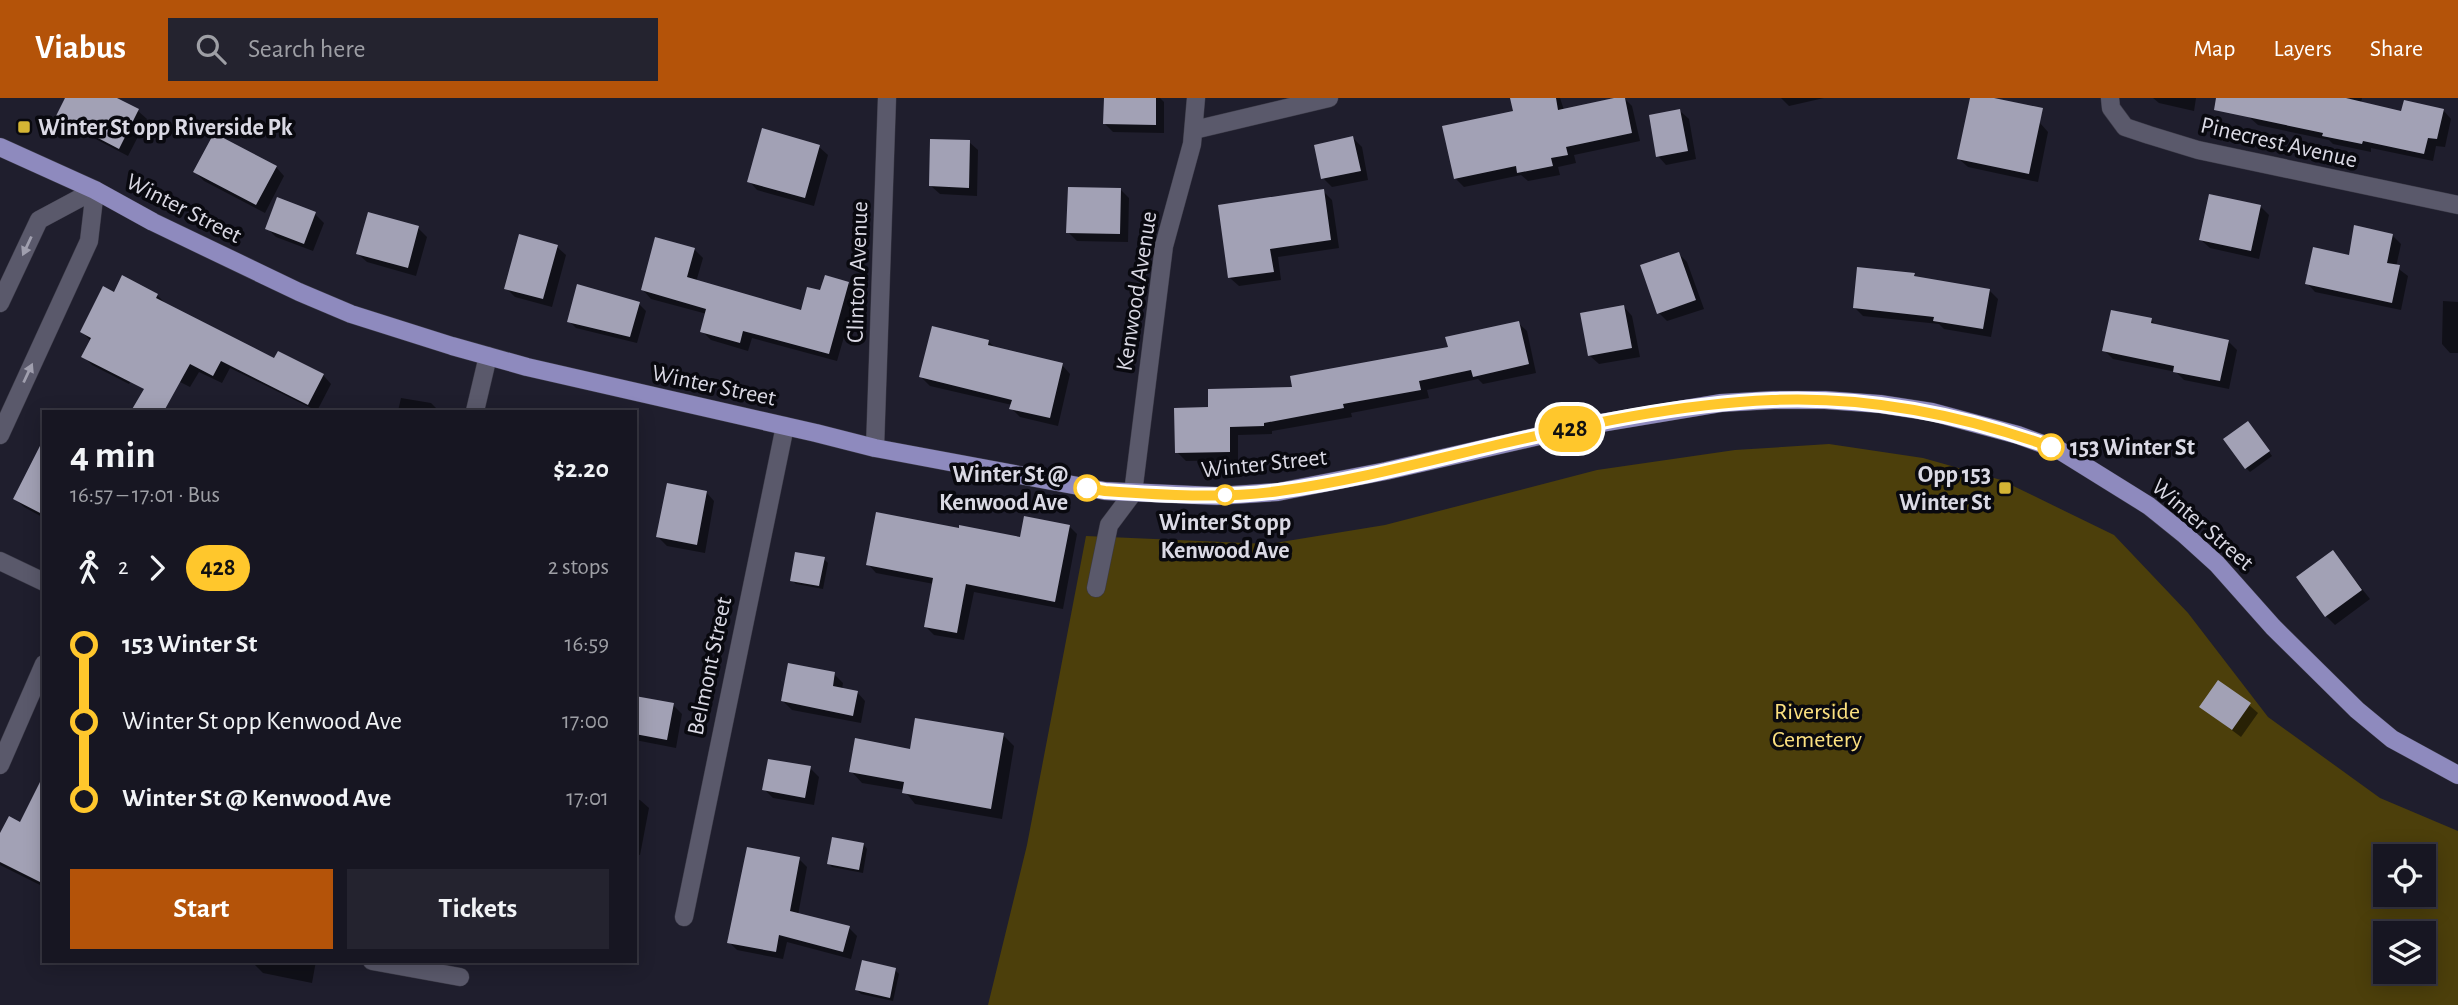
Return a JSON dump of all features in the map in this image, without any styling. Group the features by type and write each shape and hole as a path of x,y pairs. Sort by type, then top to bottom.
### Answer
{"main road":[{"name":"Winter Street","path":"0,147 95,190 209,250 341,310 488,356 874,449 1105,491 1217,496 1278,492 1386,471 1583,426 1721,403 1825,400 1880,404 1932,412 2018,435 2059,450 2149,506 2217,564 2273,627 2357,710 2392,739 2458,775"}],"street":[{"name":"Clinton Avenue","path":"874,449 887,98"},
{"name":"Kenwood Avenue","path":"1133,493 1164,246 1194,130 1196,98"},
{"path":"1194,130 1329,98"},
{"name":"Pinecrest Avenue","path":"2110,98 2111,108 2125,127 2149,135 2199,150 2458,205"},
{"path":"0,303 39,220 95,190"},
{"path":"0,435 89,241 95,190"},
{"path":"475,410 488,356"},
{"name":"Belmont Street","path":"684,917 785,426"},
{"path":"1096,588 1109,525 1133,493"},
{"path":"0,561 42,581"},
{"path":"0,765 42,669"},
{"path":"383,963 460,977"}],"green space":[{"name":"Riverside Cemetery","path":"1829,444 1923,458 2001,480 2114,535 2188,613 2268,717 2380,798 2458,831 2458,1005 988,1005 1027,845 1086,536 1268,544 1385,525 1597,470 1735,450"}],"building":[{"path":"65,98 117,98 139,109 119,149 56,116"},
{"path":"1104,98 1156,98 1156,125 1103,124"},
{"path":"1510,98 1556,98 1558,110 1625,98 1632,133 1566,147 1568,155 1551,158 1553,166 1517,173 1516,166 1454,179 1442,126 1513,111"},
{"path":"1970,98 1994,98 2043,108 2029,174 1957,159"},
{"path":"2216,98 2346,98 2401,111 2404,100 2444,109 2437,139 2428,138 2424,154 2363,141 2362,144 2322,136 2323,133 2214,110"},
{"path":"1680,109 1688,151 1656,157 1649,115"},
{"path":"762,128 820,145 805,198 747,182"},
{"path":"214,133 277,166 256,205 193,172"},
{"path":"1353,136 1361,171 1321,179 1314,145"},
{"path":"930,139 970,140 969,188 929,186"},
{"path":"1068,187 1121,188 1120,234 1066,233"},
{"path":"1324,189 1331,240 1270,249 1274,272 1228,278 1218,205"},
{"path":"2209,194 2261,205 2251,251 2199,240"},
{"path":"277,197 316,212 304,244 265,229"},
{"path":"368,212 419,226 408,268 356,254"},
{"path":"2354,225 2393,234 2387,263 2400,265 2392,303 2305,284 2313,247 2349,255"},
{"path":"519,234 558,245 543,299 504,289"},
{"path":"655,237 695,248 687,277 801,310 807,287 820,290 825,275 849,282 829,354 743,331 740,343 700,332 706,309 641,290"},
{"path":"1679,252 1696,300 1657,314 1640,265"},
{"path":"1857,267 1915,273 1914,276 1990,289 1983,329 1933,321 1934,317 1853,308"},
{"path":"122,275 158,294 156,298 274,358 278,351 324,374 308,405 221,361 213,376 190,364 165,410 132,410 144,389 81,357 91,338 80,332 103,286 114,292"},
{"path":"577,284 640,302 630,337 567,322"},
{"path":"1624,305 1632,348 1588,356 1580,313"},
{"path":"2111,310 2152,318 2151,323 2229,340 2220,381 2173,372 2174,366 2102,351"},
{"path":"1519,321 1529,364 1473,377 1471,370 1419,381 1421,390 1343,404 1344,408 1264,423 1264,426 1230,427 1230,452 1175,453 1174,408 1208,407 1208,389 1292,387 1290,376 1448,347 1445,337"},
{"path":"932,326 989,340 988,345 1063,363 1050,418 1009,409 1012,400 919,377"},
{"path":"2248,421 2270,451 2245,469 2223,439"},
{"path":"42,442 42,514 13,499"},
{"path":"667,483 707,491 697,545 656,537"},
{"path":"876,512 1020,537 1024,516 1070,525 1055,602 966,584 957,633 924,627 933,578 866,565"},
{"path":"2333,550 2362,590 2325,617 2296,577"},
{"path":"795,552 825,557 819,586 790,581"},
{"path":"788,663 835,672 833,686 858,691 853,716 781,701"},
{"path":"2218,680 2251,703 2232,730 2199,707"},
{"path":"637,696 674,703 667,740 637,734"},
{"path":"915,718 1004,733 991,809 902,793 904,782 849,772 855,738 910,749"},
{"path":"768,759 811,766 805,798 762,790"},
{"path":"42,778 42,883 0,862 0,833 9,816 20,822"},
{"path":"832,837 864,843 859,870 827,864"},
{"path":"747,847 800,857 790,911 850,926 843,952 779,935 776,952 727,943"},
{"path":"862,960 896,968 890,998 855,990"}],"bus line":[{"name":"428","path":"1087,488 1217,496 1278,492 1663,411 1721,403 1774,400 1880,404 1932,412 2018,435 2051,447"}],"place":[{"name":"Winter St opp Riverside Pk","path":"24,127"},
{"name":"153 Winter St","path":"2051,447"},
{"name":"Winter St @ Kenwood Ave","path":"1087,488"},
{"name":"Opp 153 Winter St","path":"2005,488"},
{"name":"Winter St opp Kenwood Ave","path":"1225,495"}]}
